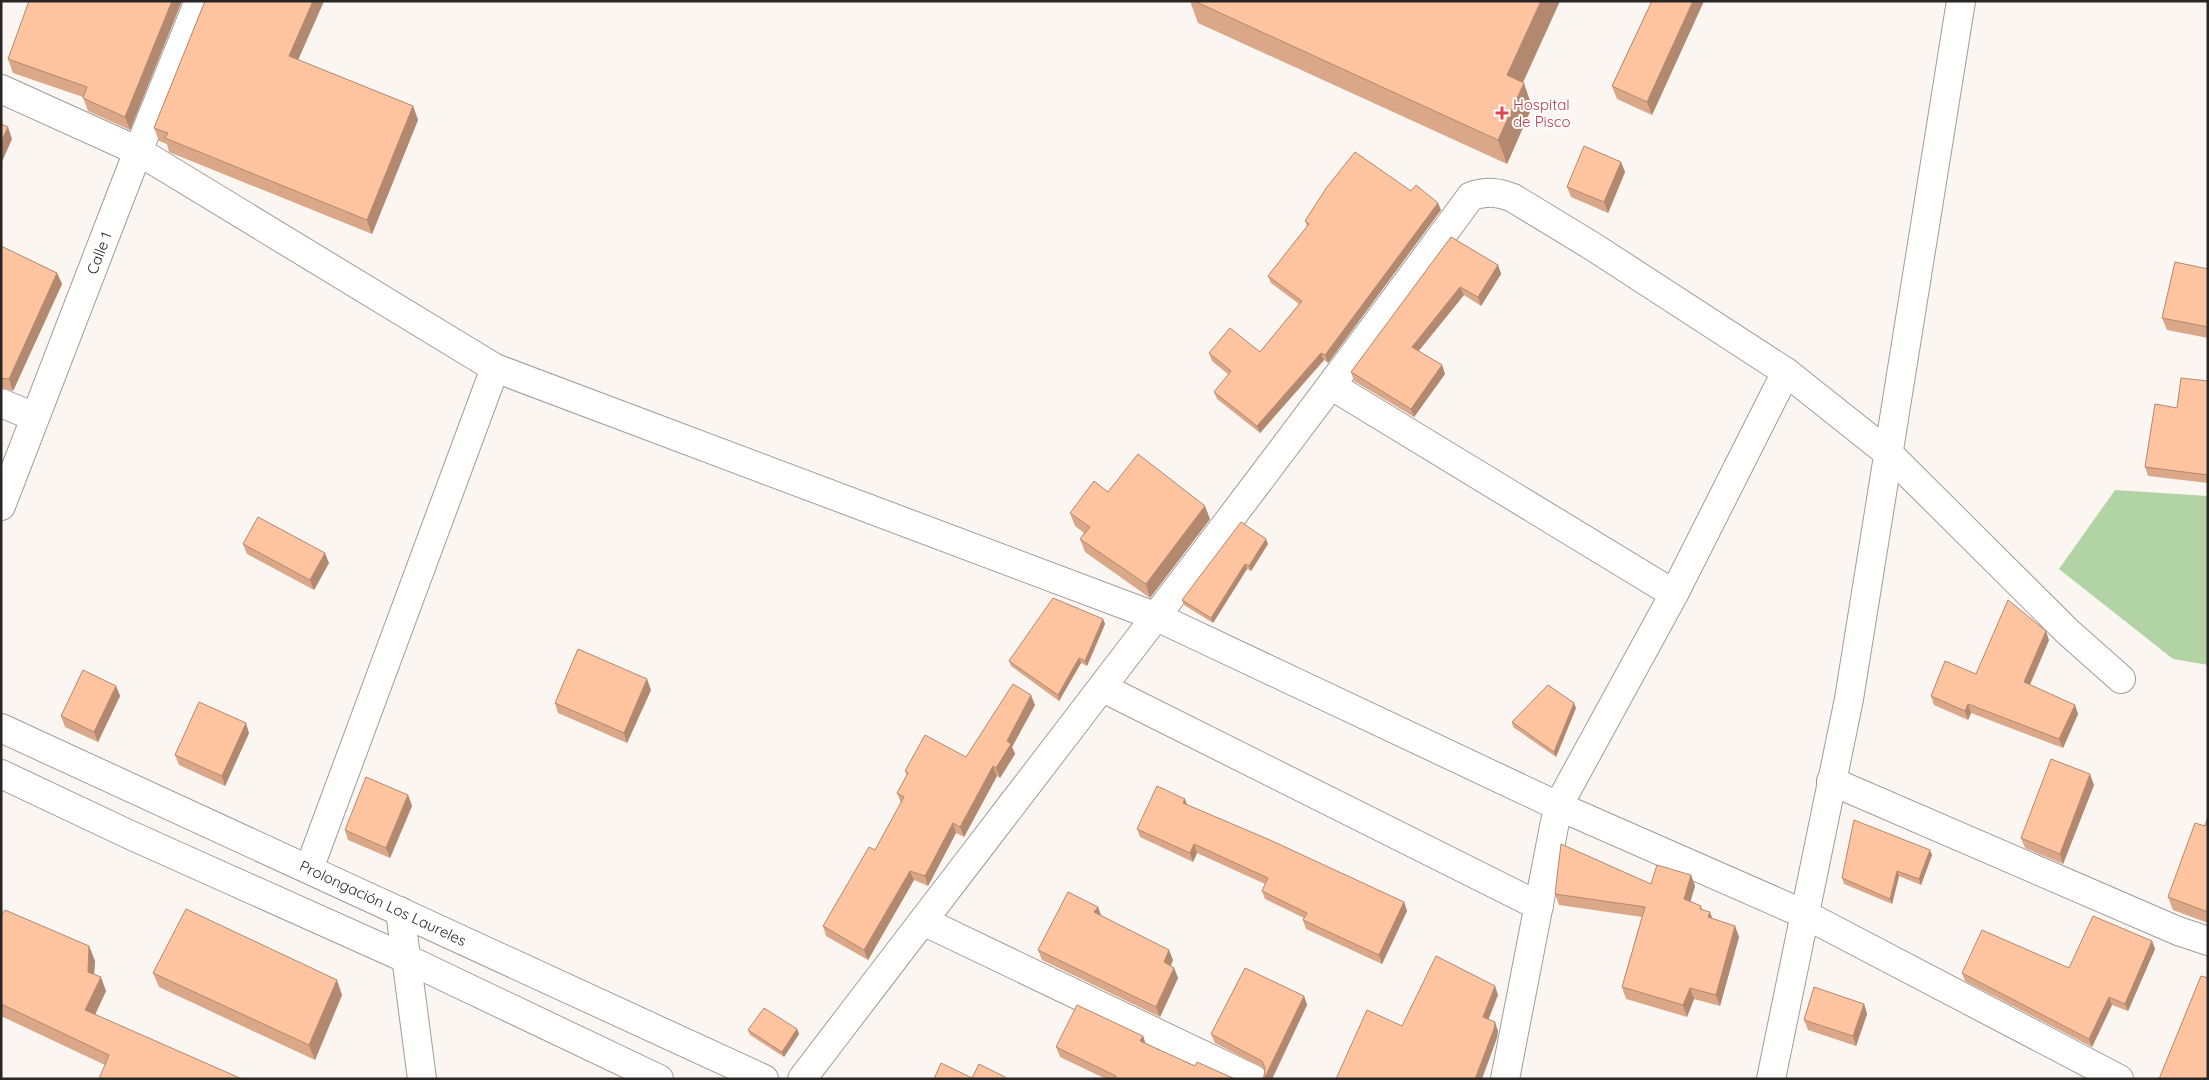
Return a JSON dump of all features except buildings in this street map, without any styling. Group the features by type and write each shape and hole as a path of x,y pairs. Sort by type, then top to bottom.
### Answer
{"street":[{"name":"Calle 1","path":"1,506 138,151 199,1"},
{"path":"1770,1079 1848,699 1934,178 1961,1"},
{"path":"1,89 138,151 495,368 1157,617 1558,806 1804,914 2119,1079"},
{"path":"802,1079 1157,617 1332,386 1471,196 1484,192 1500,192 1513,198 1592,246 1786,372 1888,453 2068,632 2121,679"},
{"path":"309,869 495,368"},
{"path":"1505,1079 1558,806 1674,594 1786,372"},
{"path":"1332,386 1674,594"},
{"path":"1,404 35,417"},
{"path":"1103,688 1539,906"},
{"name":"Prolongación Los Laureles","path":"1,728 764,1079"},
{"path":"1,774 128,834 407,959 658,1079"},
{"path":"1831,781 2169,927 2208,941"},
{"path":"400,911 422,1079"},
{"path":"923,921 1253,1079"}],"green space":[{"path":"2115,490 2208,496 2208,665 2173,659 2059,569"}],"place":[{"name":"Hospital de Pisco","path":"1502,113"}]}
